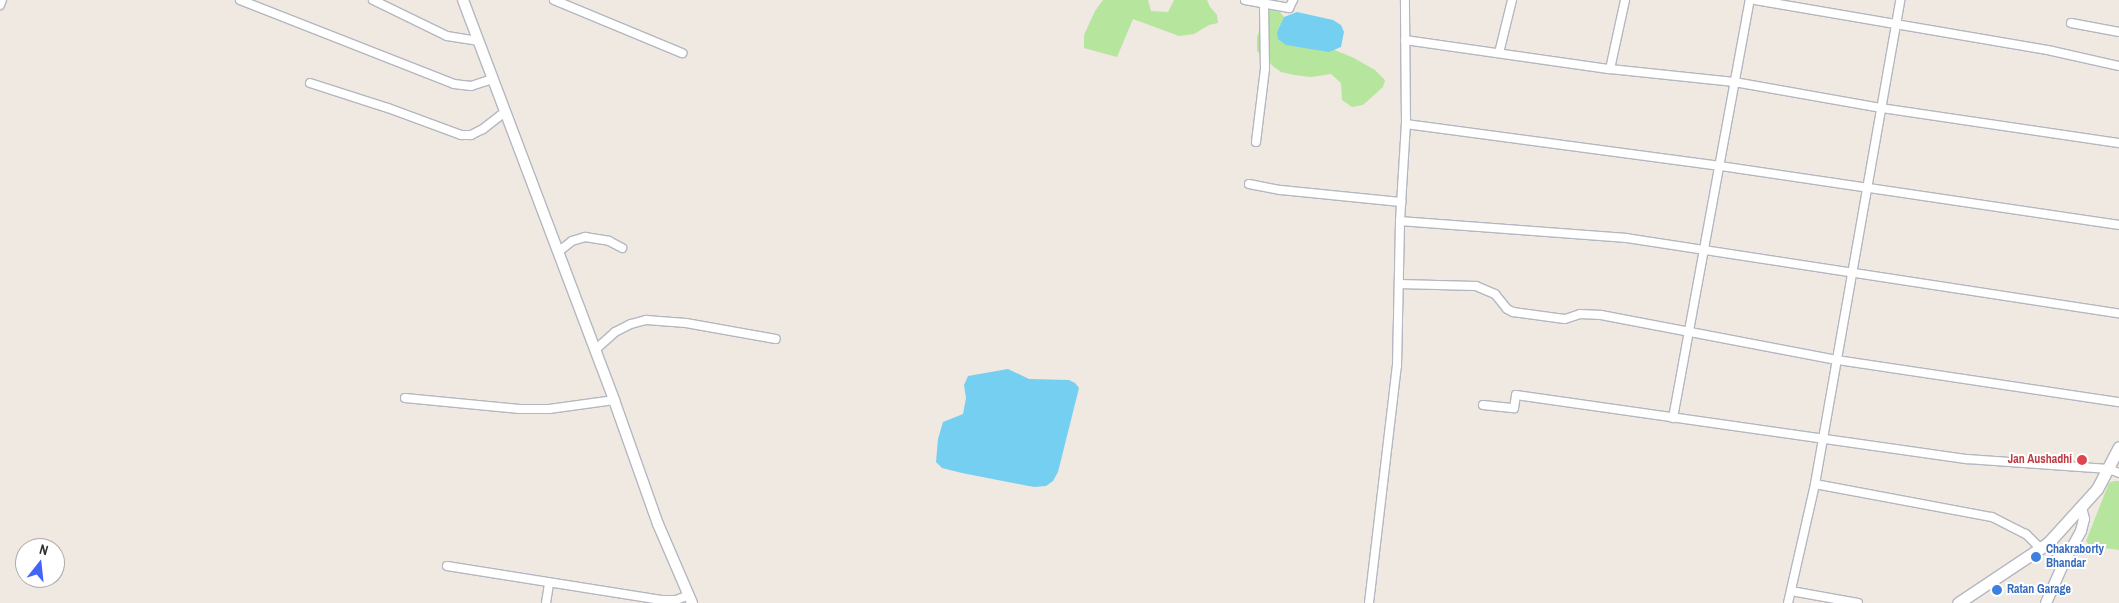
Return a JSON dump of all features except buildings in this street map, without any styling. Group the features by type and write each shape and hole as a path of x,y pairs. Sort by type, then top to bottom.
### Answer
{"main road":[{"path":"1958,603 2044,545 2097,489 2109,470 2117,451"}],"street":[{"path":"0,5 2,0"},
{"path":"240,0 454,84 472,86 493,79"},
{"path":"373,0 447,36 478,41"},
{"path":"447,566 661,600 691,599 658,524 614,400 463,0"},
{"path":"554,0 682,52"},
{"path":"1245,0 1289,8 1293,0"},
{"path":"1369,603 1397,366 1400,221 1406,124 1405,0"},
{"path":"1499,53 1512,0"},
{"path":"1610,69 1625,0"},
{"path":"1673,418 1706,249 1750,0"},
{"path":"1756,0 1896,26 2052,51 2119,66"},
{"path":"1788,603 1815,484 1900,0"},
{"path":"1256,142 1264,69 1264,4"},
{"path":"2072,23 2119,32"},
{"path":"1405,40 1610,69 1734,82 1881,108 2119,143"},
{"path":"310,83 388,108 462,136 477,132 505,112"},
{"path":"1406,124 1720,166 2119,225"},
{"path":"1249,184 1280,190 1401,202"},
{"path":"1400,221 1626,238 1706,249 1852,274 2119,312"},
{"path":"558,252 572,241 585,237 608,241 622,248"},
{"path":"1399,284 1476,286 1495,294 1507,309 1513,312 1564,319 1580,314 1596,314 1837,360 2119,402"},
{"path":"595,350 615,332 631,324 646,320 686,323 773,338"},
{"path":"1483,405 1514,408 1516,395 1967,459 2109,470"},
{"path":"405,398 519,409 549,409 614,400"},
{"path":"1815,484 1992,517 2044,545 2065,560"},
{"path":"2046,603 2084,523 2081,508"},
{"path":"546,603 549,583"},
{"path":"1791,591 1858,603"}],"green space":[{"path":"1103,0 1148,0 1151,11 1168,12 1174,0 1207,0 1217,15 1218,23 1209,25 1194,34 1179,36 1133,19 1117,57 1084,48 1084,35 1095,11"},
{"path":"1267,9 1280,12 1284,17 1277,32 1313,41 1354,58 1375,70 1385,80 1383,87 1363,105 1352,107 1342,100 1341,83 1331,74 1311,77 1281,72 1257,51 1257,37"},
{"path":"2119,481 2119,550 2090,546 2086,541 2109,483"}],"water":[{"path":"1297,12 1333,20 1341,25 1344,32 1341,47 1329,52 1286,45 1278,39 1277,32 1284,17"},
{"path":"1008,369 1029,379 1069,380 1079,388 1058,472 1053,481 1046,486 1034,487 962,473 942,468 936,462 938,439 943,422 963,414 966,398 964,385 968,376"}],"place":[{"name":"Jan Aushadhi","path":"2082,460"},
{"name":"Chakraborty Bhandar","path":"2036,557"},
{"name":"Ratan Garage","path":"1997,590"}]}
